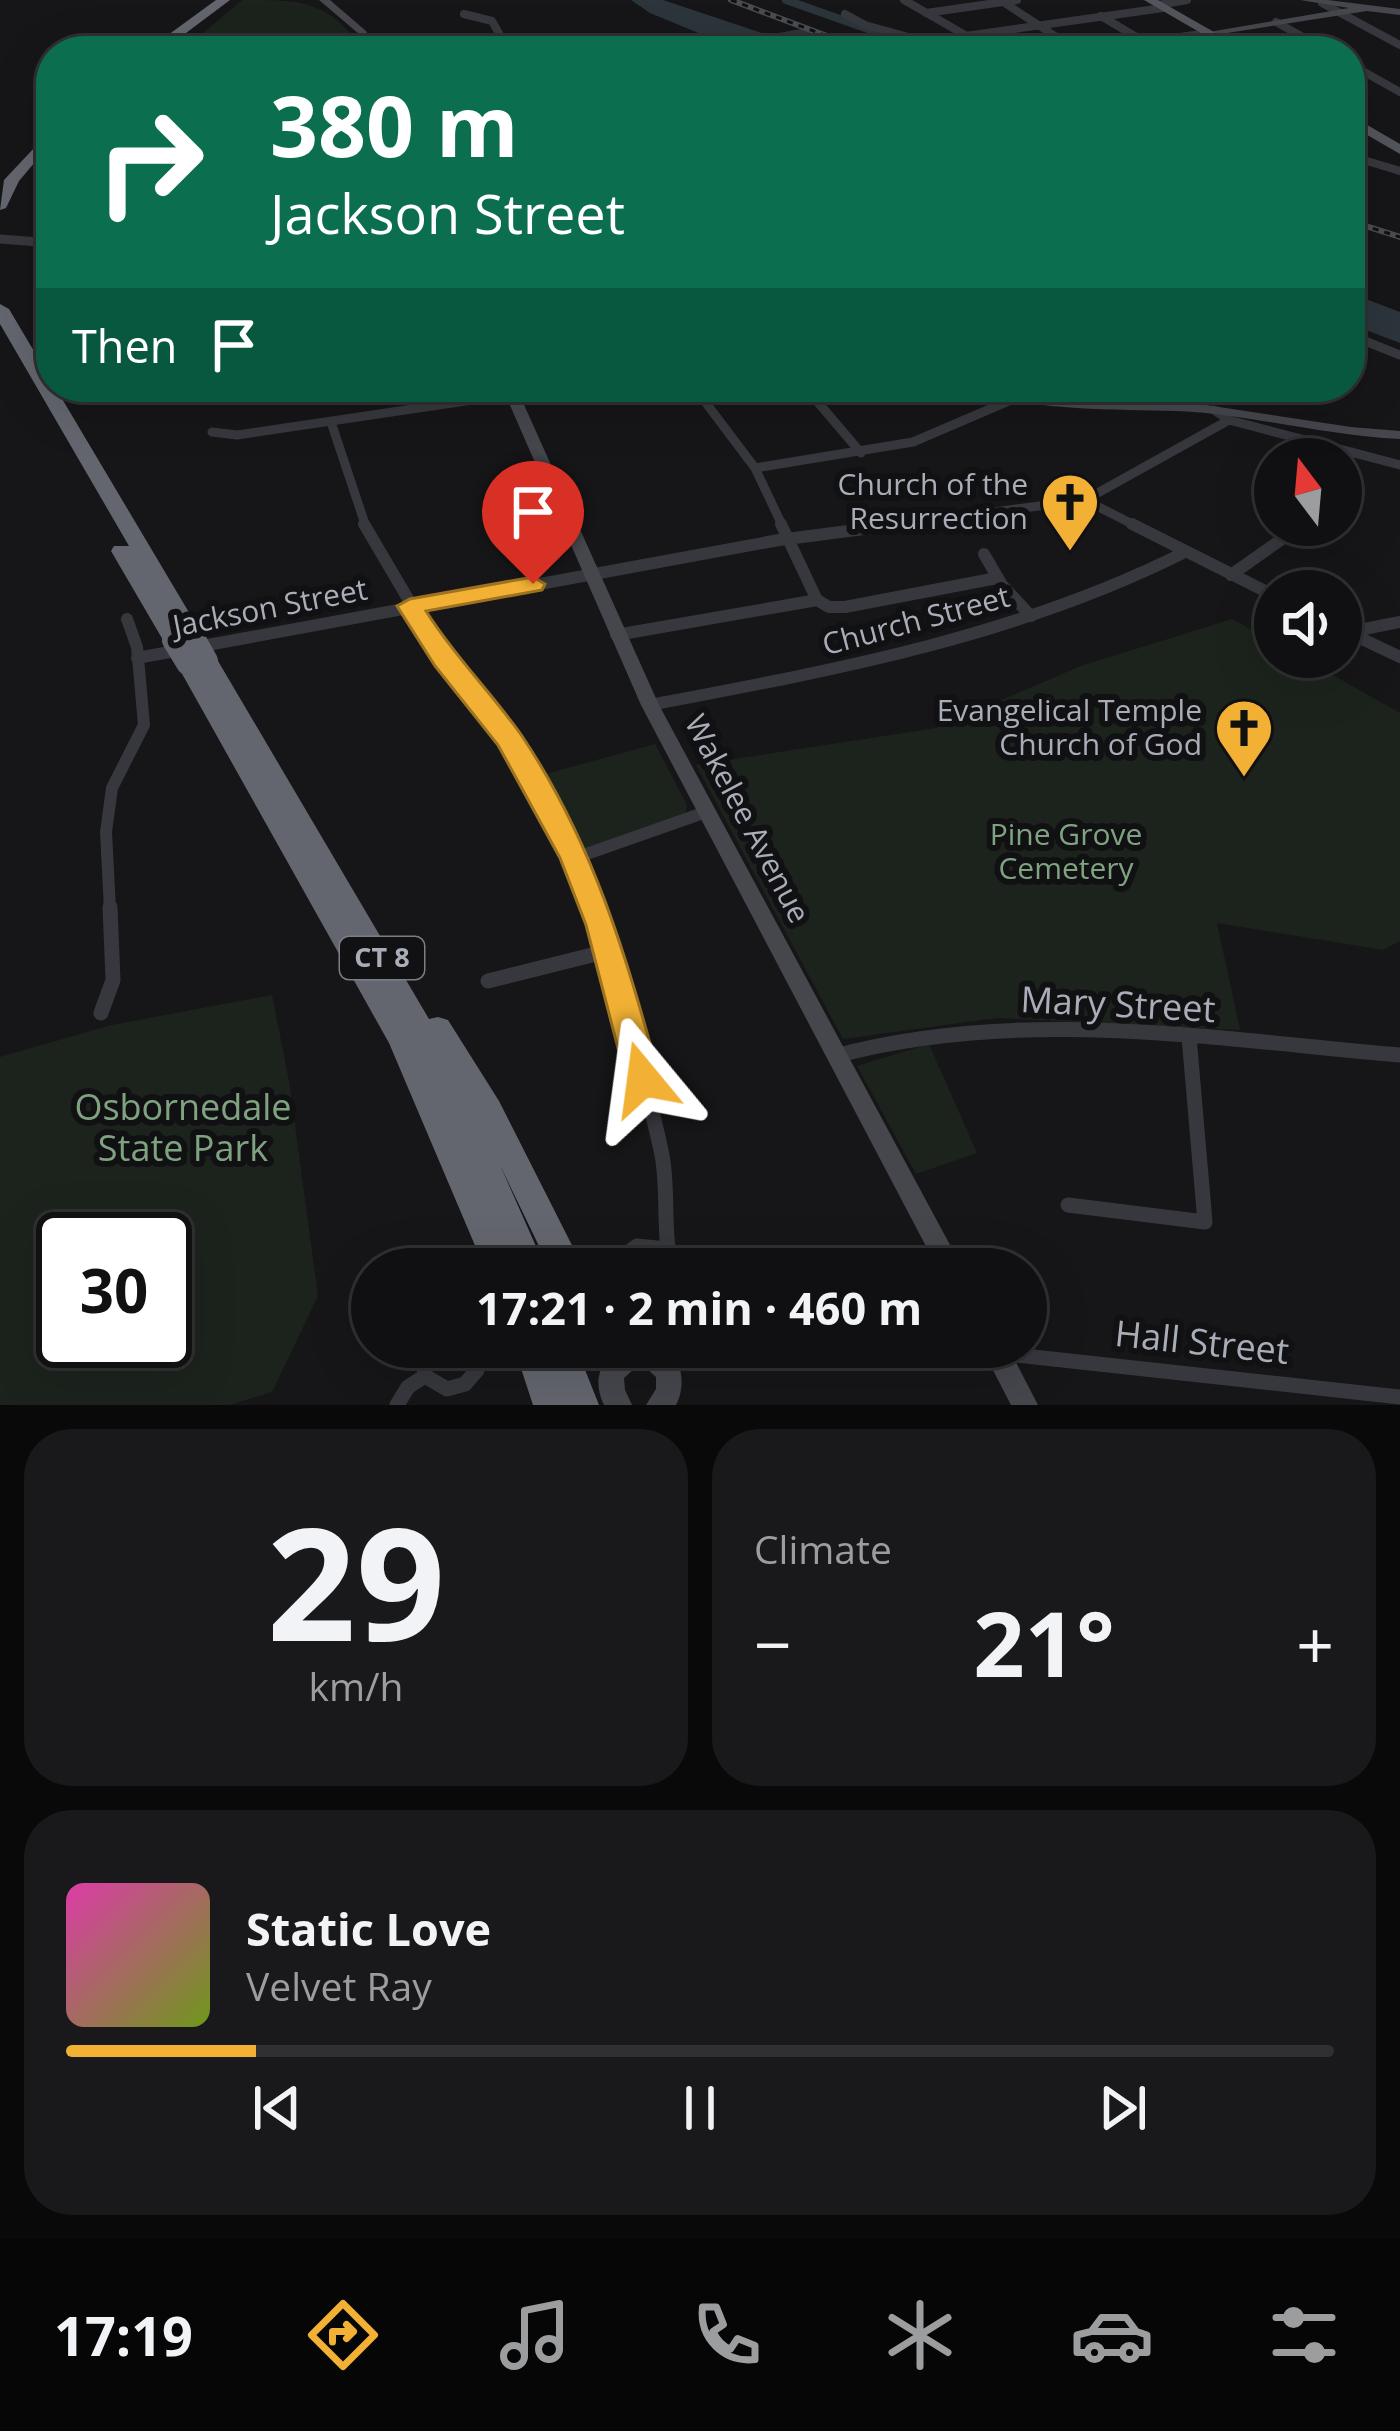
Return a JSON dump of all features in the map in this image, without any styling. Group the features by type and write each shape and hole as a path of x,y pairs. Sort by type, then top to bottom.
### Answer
{"highway":[{"path":"156,36 191,0"},
{"path":"167,36 202,0"},
{"path":"174,36 224,0"},
{"path":"0,180 36,140"},
{"path":"0,205 12,179 36,151"},
{"name":"CT 8","path":"0,309 36,374"},
{"name":"CT 8","path":"0,342 36,400"},
{"name":"CT 8","path":"37,402 375,945 439,1062 521,1248"},
{"name":"CT 8","path":"52,402 403,1041 493,1248"},
{"path":"375,945 425,1006 478,1093 556,1248"},
{"path":"538,1368 551,1405"},
{"path":"568,1368 581,1405"}],"main road":[{"path":"324,0 364,36"},
{"path":"1305,0 1400,12"},
{"path":"1157,4 1215,36"},
{"path":"1208,32 1364,9"},
{"path":"1365,128 1400,150"},
{"name":"Wakelee Avenue","path":"516,402 650,705 940,1248"},
{"path":"1093,402 1214,410 1343,431 1400,435"},
{"path":"615,1368 609,1378 611,1396 619,1405"},
{"path":"659,1405 669,1393 665,1368"},
{"path":"1005,1368 1025,1405"}],"street":[{"path":"904,0 966,35"},
{"path":"926,13 1017,0"},
{"path":"960,36 1187,0"},
{"path":"1002,1 1056,36"},
{"path":"1322,3 1400,45"},
{"path":"464,14 492,21 501,36"},
{"path":"845,14 906,36"},
{"path":"1101,16 1135,36"},
{"path":"1276,22 1301,36"},
{"path":"1183,36 1208,32"},
{"path":"1365,72 1400,92"},
{"path":"1365,160 1400,171"},
{"path":"0,239 36,242"},
{"path":"1365,341 1400,355"},
{"path":"212,432 237,435 447,402"},
{"path":"705,402 755,468 817,600 829,607 844,607 997,578"},
{"path":"818,402 861,453"},
{"path":"755,468 914,442 1006,402"},
{"path":"1214,410 1229,420 1298,438"},
{"name":"Jackson Street","path":"137,658 791,538 1085,500 1229,420"},
{"path":"331,422 360,515 410,606 444,660 519,754 575,858 608,951 662,1153 670,1226 666,1248"},
{"path":"1362,455 1400,465"},
{"path":"1085,500 1254,586"},
{"path":"1231,574 1272,546"},
{"name":"Church Street","path":"650,705 875,661 1031,616 1185,552"},
{"path":"984,554 997,578 1031,616"},
{"path":"616,634 817,600"},
{"path":"101,1012 113,980 106,832 112,788 144,725 128,620"},
{"path":"1362,628 1400,622"},
{"path":"1362,639 1400,657"},
{"path":"575,858 706,812"},
{"path":"488,980 608,951"},
{"name":"Mary Street","path":"835,1056 953,1030 1008,1026 1400,1055"},
{"path":"1068,1205 1205,1222 1189,1037"},
{"path":"633,1248 657,1244 664,1248"},
{"name":"Hall Street","path":"1047,1356 1400,1397"},
{"path":"424,1368 425,1376"},
{"path":"425,1376 447,1389 465,1384 477,1368"},
{"path":"397,1405 409,1387 425,1376"}],"green space":[{"path":"242,0 312,6 353,36 200,36"},
{"name":"Pine Grove Cemetery","path":"1232,619 1254,631 1254,678 1338,678 1400,713 1400,941 1383,950 1217,923 1240,1030 996,1018 843,1039 696,765 936,728 1081,666"},
{"path":"655,744 687,805 686,813 582,849 542,775"},
{"name":"Osbornedale State Park","path":"272,995 289,1081 318,1296 272,1392 229,1405 0,1405 0,1057 112,1025"},
{"path":"929,1044 977,1153 916,1174 857,1066"}],"shaded area":[{"path":"631,0 663,0 768,35 806,28 822,34 818,36 706,36"},
{"path":"1365,299 1400,312 1400,343 1365,330"}],"waterway":[{"path":"786,0 888,36"}],"railway":[{"path":"731,0 827,36"},
{"path":"1365,226 1400,237"}],"place":[{"name":"Church of the Resurrection","path":"1070,553"},
{"name":"Evangelical Temple Church of God","path":"1244,779"}],"route":[{"path":"533,584 410,606 444,660 510,740 575,858 602,925 643,1079"}]}
